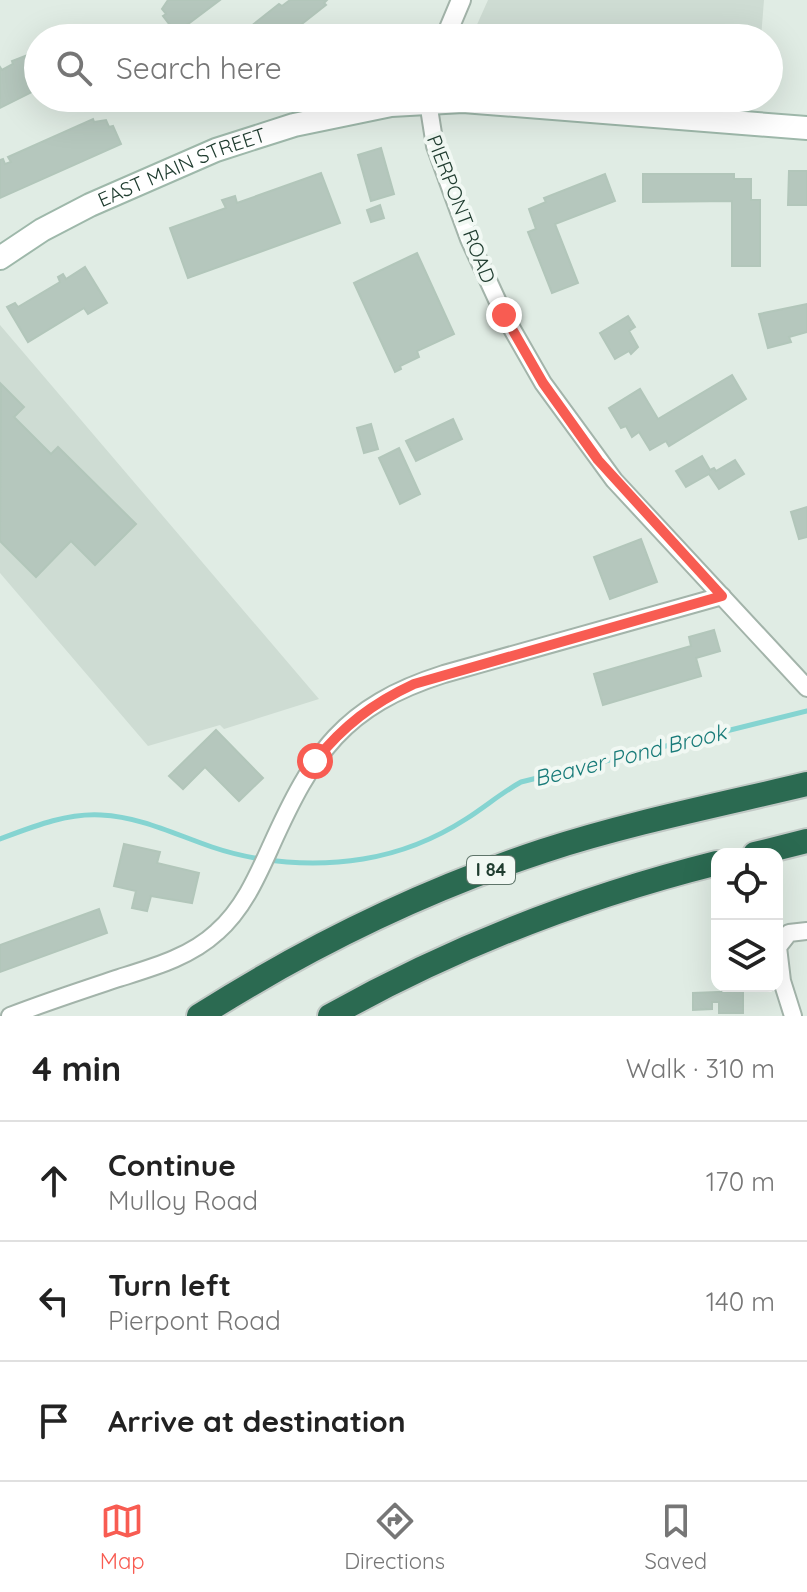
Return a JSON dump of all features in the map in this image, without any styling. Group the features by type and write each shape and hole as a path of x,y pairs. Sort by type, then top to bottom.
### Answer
{"highway":[{"name":"I 84","path":"199,1016 280,967 361,925 498,867 611,832 807,784"},
{"path":"779,848 807,841"},
{"path":"330,1016 423,968 517,927 629,888 711,865"}],"main road":[{"name":"EAST MAIN STREET","path":"0,258 42,230 90,205 230,145 283,128 354,112"},
{"name":"EAST MAIN STREET","path":"610,112 807,128"}],"street":[{"path":"451,24 461,0"},
{"name":"PIERPONT ROAD","path":"430,112 435,146 469,239 504,315 543,383 614,480 807,688"},
{"path":"10,1016 169,962 196,949 218,932 238,910 297,789 315,761 336,735 386,697 444,674 722,596"},
{"path":"793,1016 778,961 778,947 789,933 807,931"}],"shaded area":[{"path":"488,0 764,0 762,24 477,24"},
{"path":"0,325 319,699 224,729 220,725 148,746 0,573"}],"building":[{"path":"168,0 220,0 188,24 169,24 162,9"},
{"path":"290,0 327,0 326,5 302,24 254,24 279,4 282,6"},
{"path":"24,56 24,96 0,108 0,67 2,70 13,64 12,61"},
{"path":"93,119 94,122 106,120 109,127 113,126 121,144 0,198 0,160 3,159 5,164 11,162 8,157"},
{"path":"381,148 394,194 371,201 358,155"},
{"path":"789,171 807,171 807,205 788,205"},
{"path":"321,173 340,223 188,278 170,228 226,208 222,200 235,196 237,203"},
{"path":"605,174 615,201 555,224 578,283 552,293 528,232 536,229 529,209 546,202 544,198"},
{"path":"643,174 734,174 734,179 751,179 751,200 760,200 760,266 732,266 732,201 643,202"},
{"path":"380,205 384,218 371,222 367,210"},
{"path":"417,253 454,334 417,351 419,357 400,366 401,369 395,372 354,283"},
{"path":"85,267 107,303 88,314 84,308 28,342 7,307 15,303 18,307 60,282 58,277 63,274 66,279"},
{"path":"807,304 807,332 789,337 791,342 768,348 759,314"},
{"path":"628,316 635,327 629,331 638,347 631,354 629,351 615,359 600,333"},
{"path":"732,375 746,399 669,446 666,441 650,450 639,432 632,437 626,426 621,428 609,408 640,389 658,419"},
{"path":"1,384 24,407 14,417 51,454 58,447 136,524 95,565 71,541 36,577 0,541"},
{"path":"453,419 462,439 416,461 406,441"},
{"path":"371,424 378,449 364,453 357,428"},
{"path":"399,448 420,494 400,504 379,458"},
{"path":"702,456 710,470 714,468 716,471 735,460 744,474 719,489 709,474 686,487 676,471"},
{"path":"807,507 807,537 799,539 791,512"},
{"path":"641,539 657,582 610,599 594,557"},
{"path":"714,630 720,651 696,658 701,676 603,705 594,674 691,646 689,637"},
{"path":"216,730 263,778 239,801 205,767 183,789 169,776"},
{"path":"124,844 160,852 157,863 199,873 192,903 151,896 147,911 132,908 136,891 114,886"},
{"path":"99,909 107,933 0,972 0,945"},
{"path":"743,992 743,1013 719,1013 719,1002 712,1002 712,1009 693,1010 693,993"}],"waterway":[{"name":"Beaver Pond Brook","path":"0,839 62,819 101,815 144,823 249,857 306,863 363,859 404,849 442,833 521,782 807,711"}],"route":[{"path":"315,761 336,735 360,714 414,684 722,596 623,491 598,460 543,383 504,315"}]}
